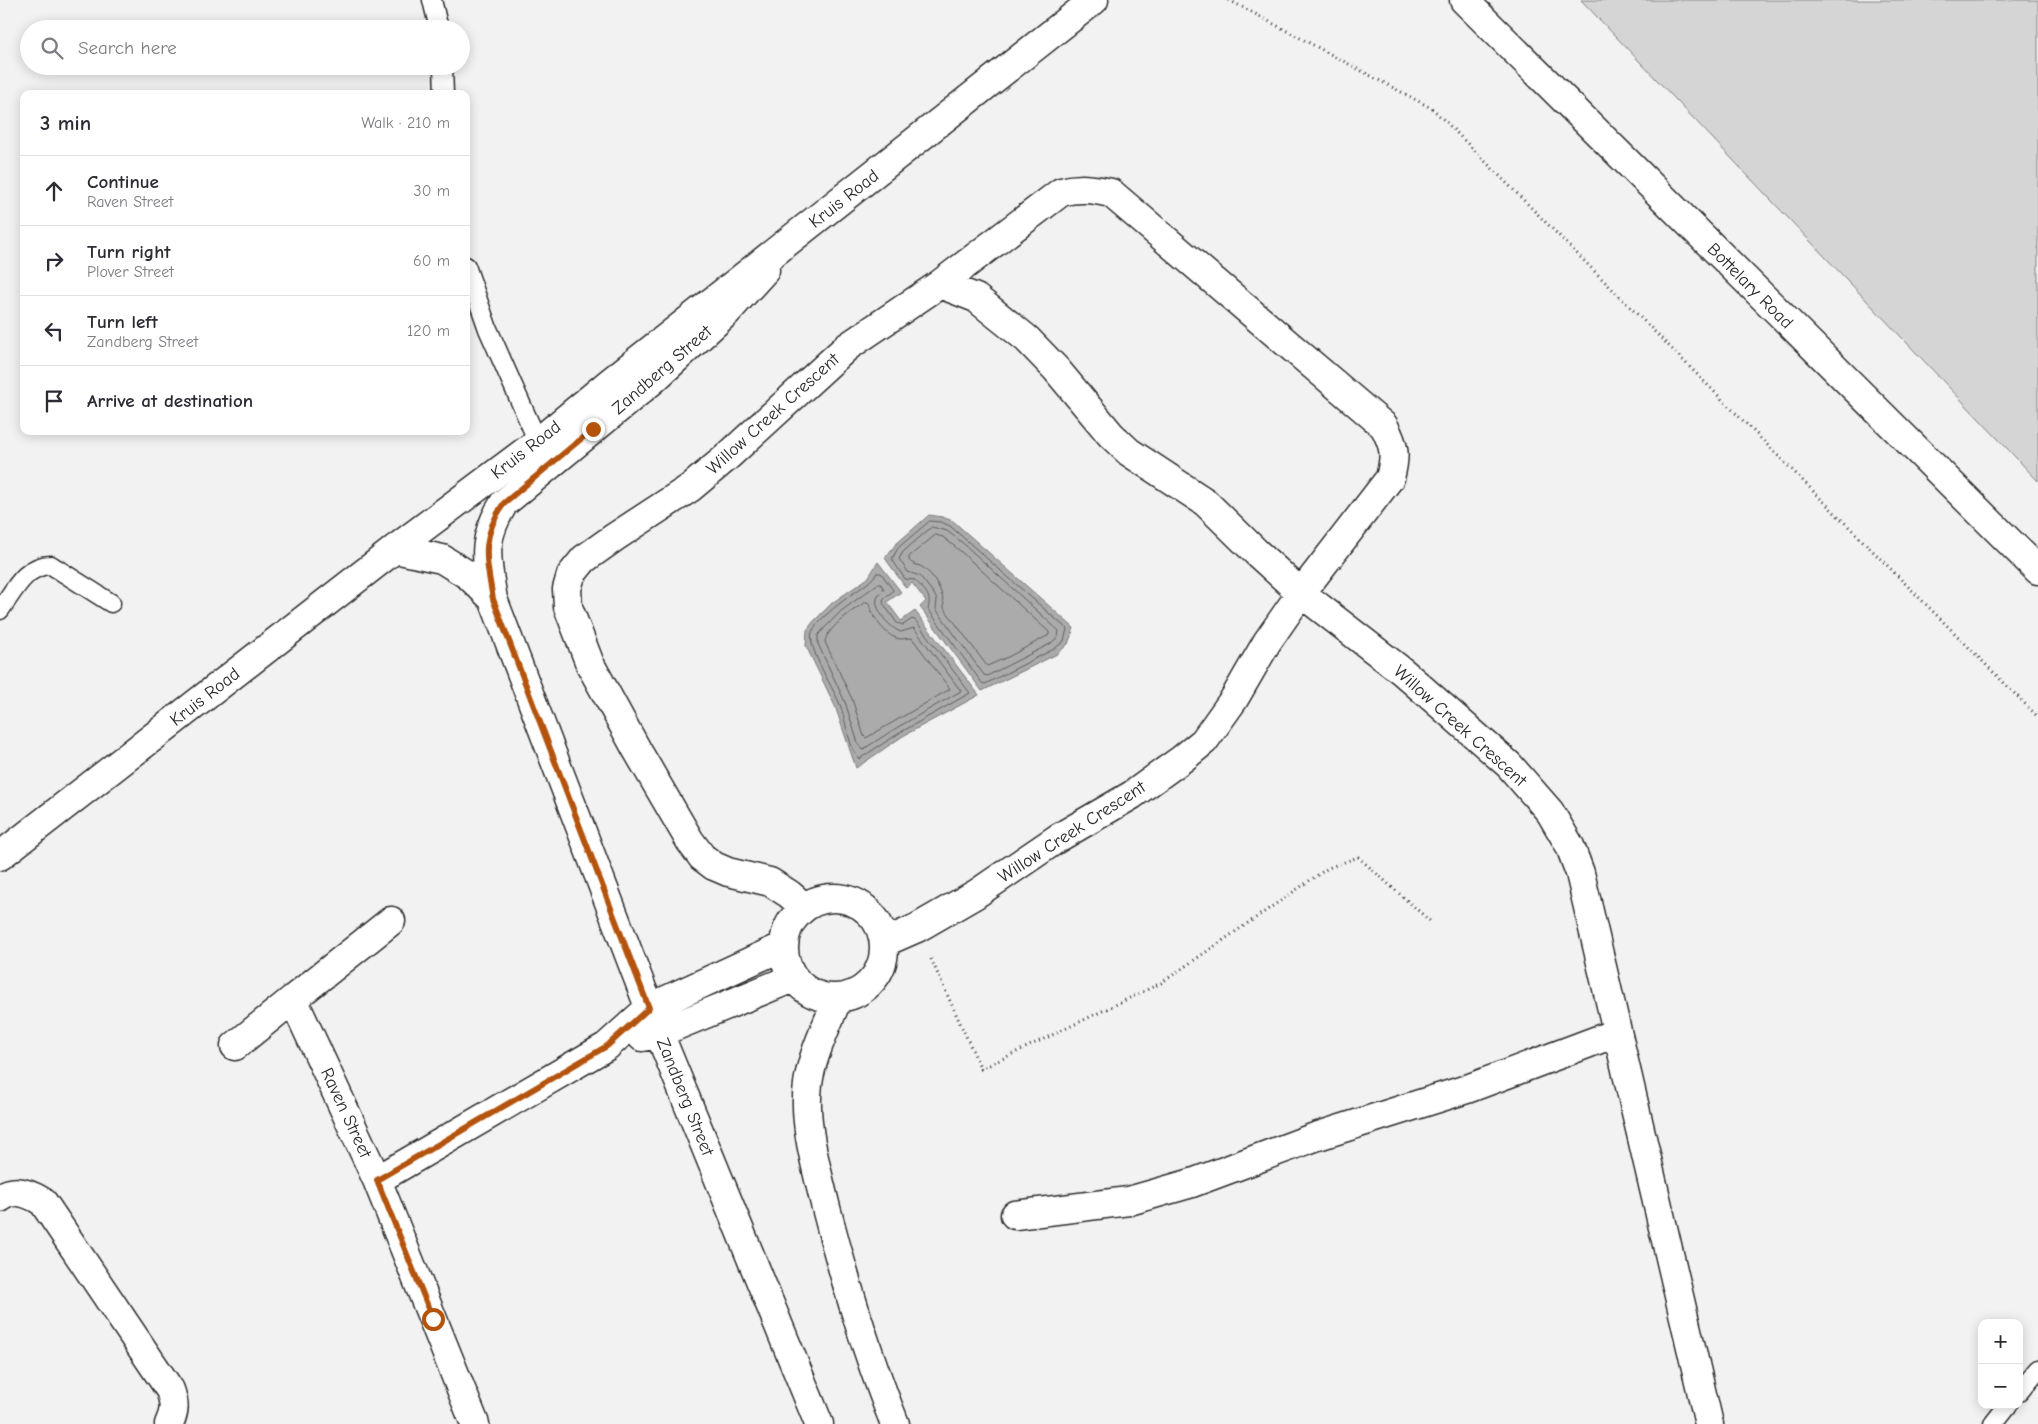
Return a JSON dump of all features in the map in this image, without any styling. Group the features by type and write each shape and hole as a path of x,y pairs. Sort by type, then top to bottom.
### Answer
{"street":[{"name":"Kruis Road","path":"0,856 395,549 538,442 609,382 1094,0"},
{"name":"Bottelary Road","path":"1464,0 2038,570"},
{"path":"940,284 1062,192 1076,188 1094,189 1111,193 1384,426 1392,442 1395,458 1390,478 1302,593"},
{"name":"Zandberg Street","path":"794,238 726,313 653,380 504,503 488,533 486,555 493,599 654,1021 819,1424"},
{"name":"Willow Creek Crescent","path":"804,908 789,894 770,882 728,872 714,866 702,857 690,841 590,664 568,607 567,589 571,576 584,559 690,488 728,457 847,347 940,284 976,298 1027,339 1056,369 1111,435 1129,452 1205,502 1257,553 1302,593 1403,672 1509,765 1550,812 1570,846 1580,873 1709,1424"},
{"name":"Zandberg Street","path":"395,549 442,559 468,575 493,599"},
{"name":"Willow Creek Crescent","path":"885,942 917,928 976,894 1058,838 1132,795 1204,741 1234,699 1267,642 1302,593"},
{"path":"847,899 861,905 872,915 880,928 885,942 883,962 875,978 861,992 844,998 825,998 807,991 793,978 785,961 784,946 790,923 804,908 817,900 847,899"},
{"path":"235,1046 391,921"},
{"path":"377,1180 607,1046 784,946"},
{"path":"654,1021 793,978"},
{"path":"838,998 814,1060 808,1084 808,1119 819,1180 843,1275 895,1424"},
{"name":"Raven Street","path":"293,999 377,1180 475,1424"},
{"path":"1015,1215 1129,1201 1192,1183 1315,1138 1467,1089 1616,1033"},
{"path":"0,1198 6,1193 18,1192 31,1194 43,1202 170,1390 175,1403 174,1413 169,1424"}],"lane":[{"path":"432,0 438,20"},
{"path":"443,75 444,90"},
{"path":"470,277 488,329 538,442"},
{"path":"0,610 25,575 41,565 51,565 111,603"},
{"path":"2023,1387 2038,1368"},
{"path":"1993,1424 2005,1409"}],"path":[{"path":"1229,0 1433,109 2038,717"},
{"path":"917,928 981,1070 1161,983 1328,868 1358,857 1430,921"}],"shaded area":[{"path":"1581,0 2038,0 2038,481"}],"water":[{"path":"929,515 953,521 1074,628 1068,644 1057,654 982,691 920,607 926,601 912,583 906,588 885,558 895,545"},
{"path":"878,562 901,592 887,602 901,621 915,611 979,695 903,736 856,768 835,706 806,646 807,630 832,603 868,578"}],"route":[{"path":"433,1319 377,1180 607,1046 649,1008 493,599 486,555 488,533 504,503 593,429"}]}
